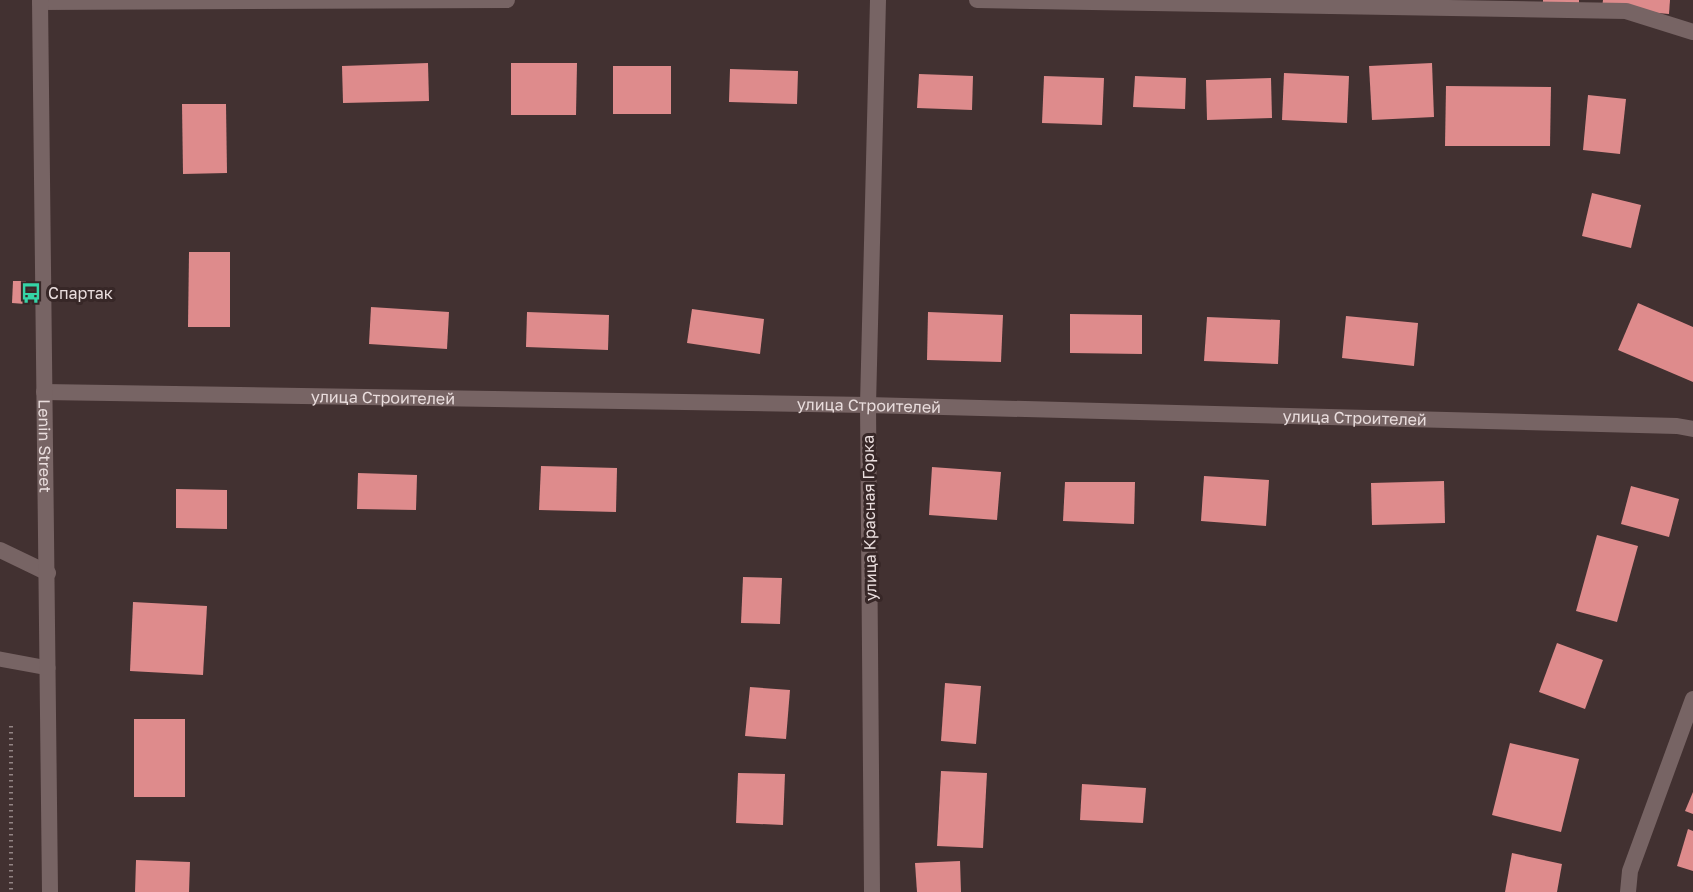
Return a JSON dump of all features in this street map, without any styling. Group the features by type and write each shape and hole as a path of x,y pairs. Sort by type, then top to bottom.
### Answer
{"street":[{"path":"40,1 507,0"},
{"name":"улица Красная Горка","path":"872,892 868,405 878,0"},
{"path":"978,0 1626,11 1693,32"},
{"name":"Lenin Street","path":"40,1 50,892"},
{"name":"улица Строителей","path":"44,392 868,405 1677,426 1693,429"},
{"path":"0,550 48,573"},
{"path":"1628,892 1630,871 1693,699"}],"lane":[{"path":"0,659 48,668"}],"path":[{"path":"11,726 11,892"}],"building":[{"path":"1543,0 1579,0 1579,4 1543,3"},
{"path":"1603,0 1670,0 1669,14 1602,8"},
{"path":"428,63 429,101 343,103 342,66"},
{"path":"511,63 577,63 576,115 511,115"},
{"path":"1432,63 1434,117 1372,120 1369,66"},
{"path":"613,66 671,66 671,114 613,114"},
{"path":"730,69 798,71 797,104 729,102"},
{"path":"1284,73 1349,76 1347,123 1282,120"},
{"path":"919,74 973,76 972,110 917,108"},
{"path":"1044,76 1104,78 1102,125 1042,123"},
{"path":"1135,76 1186,78 1185,109 1133,107"},
{"path":"1271,78 1272,118 1207,120 1206,80"},
{"path":"1446,86 1551,87 1550,146 1445,146"},
{"path":"1588,95 1626,99 1620,154 1583,150"},
{"path":"182,104 226,104 227,173 183,174"},
{"path":"1592,193 1641,205 1631,248 1582,236"},
{"path":"189,252 230,252 230,327 188,327"},
{"path":"13,281 26,281 25,304 12,303"},
{"path":"1638,303 1693,327 1693,382 1618,350"},
{"path":"371,307 449,312 447,349 369,344"},
{"path":"692,309 764,319 760,354 687,343"},
{"path":"527,312 609,315 608,350 526,347"},
{"path":"928,312 1003,315 1001,362 927,360"},
{"path":"1070,314 1142,315 1142,354 1070,353"},
{"path":"1346,316 1418,323 1414,366 1342,358"},
{"path":"1207,317 1280,320 1278,364 1204,361"},
{"path":"541,466 617,468 616,512 539,510"},
{"path":"932,467 1001,472 997,520 929,515"},
{"path":"358,473 417,475 416,510 357,509"},
{"path":"1204,476 1269,480 1266,526 1201,521"},
{"path":"1444,481 1445,523 1372,525 1371,483"},
{"path":"1065,482 1135,482 1134,524 1063,521"},
{"path":"1631,486 1679,499 1669,537 1621,524"},
{"path":"176,489 227,490 227,529 176,528"},
{"path":"1597,535 1638,546 1617,622 1576,611"},
{"path":"743,577 782,578 780,624 741,623"},
{"path":"133,602 207,606 203,675 130,671"},
{"path":"1557,643 1603,660 1585,709 1539,692"},
{"path":"945,683 981,686 976,744 941,741"},
{"path":"750,687 790,690 786,739 745,736"},
{"path":"134,719 185,719 185,797 134,797"},
{"path":"1510,743 1579,759 1561,832 1492,815"},
{"path":"941,771 987,773 983,848 937,846"},
{"path":"738,773 785,774 783,825 736,823"},
{"path":"1082,784 1146,788 1143,823 1080,820"},
{"path":"1693,792 1693,814 1685,811"},
{"path":"1688,829 1693,831 1693,871 1677,866"},
{"path":"1512,853 1562,864 1557,892 1505,892"},
{"path":"136,860 190,862 189,892 135,892"},
{"path":"960,861 961,892 917,892 915,863"}],"place":[{"name":"Спартак","path":"31,293"}]}
